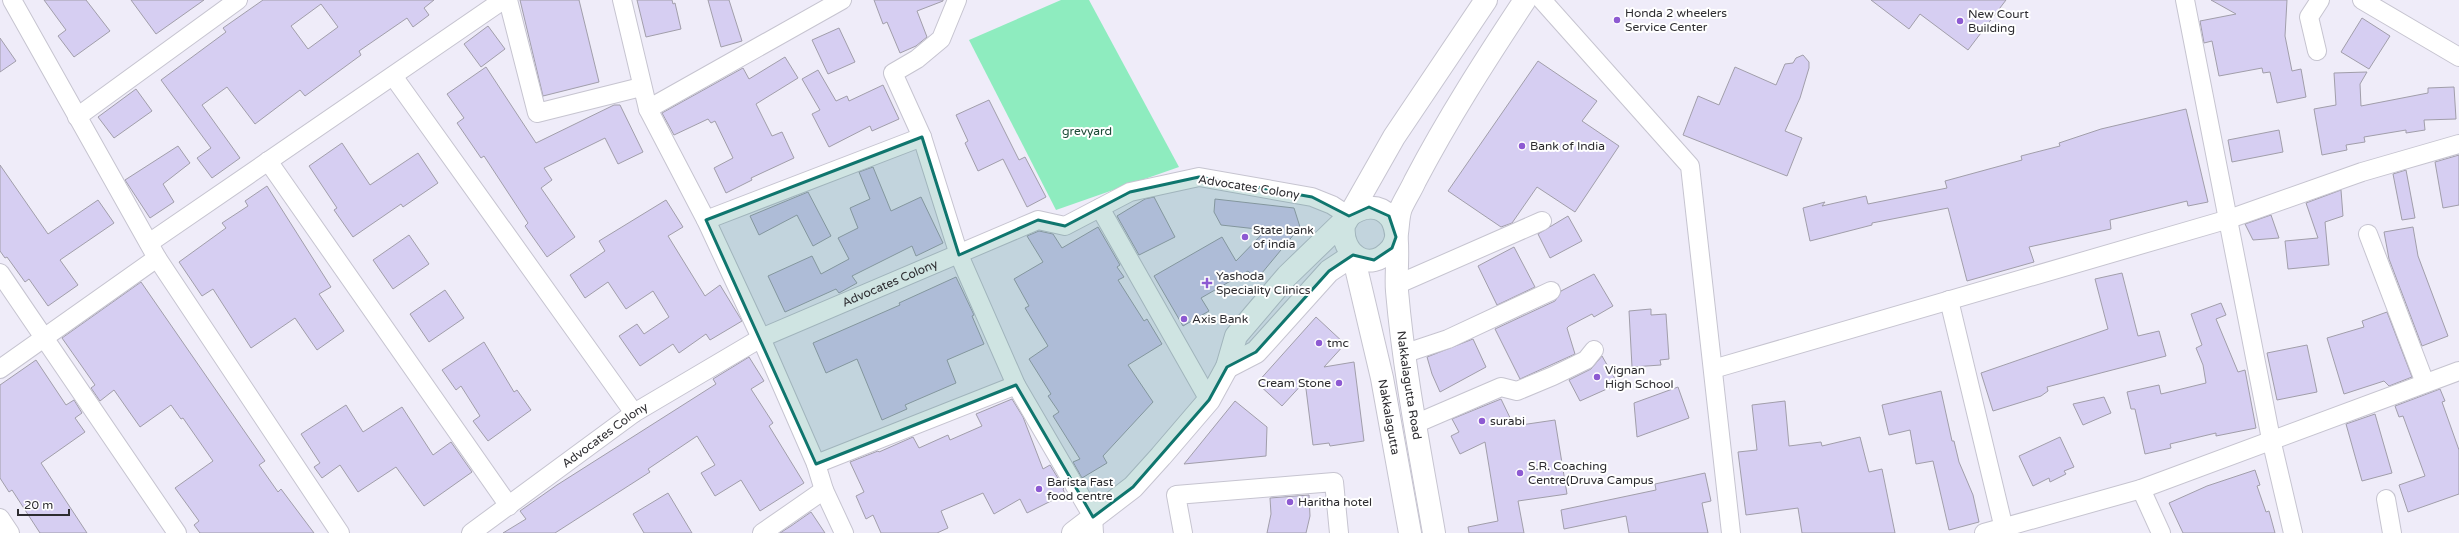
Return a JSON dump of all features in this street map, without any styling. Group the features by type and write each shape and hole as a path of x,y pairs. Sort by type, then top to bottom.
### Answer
{"main road":[{"path":"1486,0 1394,137 1344,225 1342,236 1346,247 1353,255 1363,260 1374,260 1384,256 1392,248 1396,237 1401,209 1439,137 1469,84 1526,0"},
{"path":"1073,533 1094,525 1133,487 1209,400 1227,368 1236,336 1287,276 1349,216 1359,209 1369,207 1380,210 1389,216 1394,226 1396,237"},
{"name":"Nakkalagutta Road","path":"1396,237 1396,285 1402,354 1434,533"},
{"path":"1227,368 1256,352 1329,271 1353,255"},
{"name":"Nakkalagutta","path":"1353,255 1382,378 1410,533"}],"street":[{"path":"12,0 153,250 340,533"},
{"path":"77,117 238,0"},
{"path":"0,369 45,337 153,250 268,161 502,0"},
{"path":"508,0 537,113 641,87"},
{"path":"622,0 641,87 648,109 706,220 761,338 816,464 824,490 844,533"},
{"path":"648,109 842,0"},
{"path":"957,0 941,39 917,59 894,73 922,137 959,255 1016,385 1094,525"},
{"path":"1542,0 1690,166 1731,533"},
{"path":"2186,0 2271,439 2293,533"},
{"path":"2317,51 2309,17 2320,0"},
{"path":"2362,0 2459,57"},
{"path":"392,76 634,413"},
{"path":"706,220 922,137"},
{"path":"1713,369 2229,219 2362,172 2459,144"},
{"path":"268,161 509,506"},
{"name":"Advocates Colony","path":"471,533 634,413 761,338 959,255 1038,220 1065,226 1130,192 1199,177 1312,197 1332,205 1349,216"},
{"path":"1100,208 1209,400"},
{"path":"1396,285 1542,221"},
{"path":"2368,234 2425,383"},
{"path":"0,273 177,533"},
{"path":"1402,354 1448,339 1551,291"},
{"path":"1949,300 2005,531"},
{"path":"1415,424 1501,387 1517,391 1586,360 1594,350"},
{"path":"1984,533 2005,531 2141,489 2271,439 2459,371"},
{"path":"816,464 1016,385"},
{"path":"1183,533 1176,495 1334,482 1339,533"},
{"path":"2141,489 2161,533"},
{"path":"762,533 824,490"},
{"path":"2386,500 2392,533"},
{"path":"0,518 10,533"}],"highlighted area":[{"path":"922,137 959,255 1038,220 1065,226 1130,192 1199,177 1312,197 1349,216 1369,207 1389,216 1396,237 1392,248 1374,260 1353,255 1329,271 1256,352 1227,367 1209,400 1133,487 1093,517 1016,385 816,464 706,220"}],"green space":[{"name":"grevyard","path":"1061,0 1089,0 1179,167 1056,210 969,40"}],"building":[{"path":"44,0 86,0 110,31 74,57 58,36 66,30"},
{"path":"131,0 204,0 156,34"},
{"path":"263,0 434,0 424,8 429,15 413,27 407,18 359,51 361,55 305,96 300,90 255,124 227,87 202,105 240,158 212,178 197,158 211,148 161,80 226,32 223,28","holes":["321,4 338,27 308,49 291,26"]},
{"path":"520,0 579,0 599,82 543,96"},
{"path":"637,0 672,0 673,4 675,3 681,29 646,37"},
{"path":"708,0 729,0 742,41 721,47"},
{"path":"874,0 943,1 917,11 927,37 916,46 900,53 887,22 883,24"},
{"name":"New Court Building","path":"1871,0 2006,0 1968,50 1920,14 1909,29"},
{"path":"2211,0 2287,0 2285,36 2292,71 2301,69 2306,97 2277,103 2270,72 2263,73 2262,68 2219,76 2212,41 2204,43 2200,21 2236,14"},
{"path":"2362,18 2390,36 2369,69 2341,52"},
{"path":"488,26 505,49 481,67 464,44"},
{"path":"839,28 855,62 828,74 812,40"},
{"path":"0,38 16,61 0,72"},
{"path":"1803,55 1809,62 1809,68 1800,98 1785,131 1802,138 1787,176 1683,135 1698,96 1719,105 1735,67 1776,85 1785,64 1793,63 1796,58"},
{"path":"785,57 798,78 756,104 772,136 782,132 794,158 751,178 752,180 726,193 714,168 733,158 715,121 711,123 708,119 674,135 662,113 743,68 749,79"},
{"name":"Bank of India","path":"1538,61 1597,101 1582,121 1619,146 1575,212 1537,187 1512,223 1501,227 1448,191"},
{"path":"486,67 536,143 614,105 620,105 643,152 618,164 605,138 544,168 552,180 541,188 575,237 547,257 525,226 528,223 484,156 481,158 457,123 464,118 447,94"},
{"path":"818,70 836,101 847,96 849,101 883,85 899,119 872,131 870,126 829,147 812,114 820,110 802,79"},
{"path":"2367,72 2360,84 2361,106 2428,93 2428,88 2454,87 2456,119 2424,120 2425,130 2406,133 2406,130 2364,137 2365,142 2346,145 2347,150 2322,155 2314,109 2336,105 2334,73"},
{"path":"136,89 152,111 114,138 98,117"},
{"path":"989,100 1019,160 1025,157 1046,197 1027,207 1003,159 978,171 965,143 968,141 956,115"},
{"path":"2186,109 2208,202 2188,206 2187,201 2110,220 2111,229 2029,247 2034,262 1967,281 1948,208 1872,223 1872,225 1810,241 1803,208 1825,202 1822,206 1866,196 1868,204 1947,188 1945,181 2022,160 2021,156 2060,146 2059,143 2101,129"},
{"path":"2279,130 2283,152 2232,162 2228,140"},
{"path":"342,143 370,185 418,153 438,183 403,207 401,204 353,237 334,210 337,208 309,166"},
{"path":"178,146 190,163 163,184 174,202 150,218 125,180"},
{"path":"2459,155 2459,205 2443,208 2435,162"},
{"path":"0,165 48,234 98,200 114,223 60,260 78,285 48,306 29,279 25,282 7,257 5,258 0,251"},
{"path":"873,167 891,211 921,197 943,243 916,256 912,246 852,276 857,283 839,293 836,289 785,312 768,276 812,256 821,274 849,259 838,238 858,228 850,208 870,199 859,172"},
{"path":"2406,170 2415,218 2402,220 2393,174"},
{"path":"267,186 331,287 319,294 344,331 317,350 295,318 251,348 213,289 202,296 179,262 226,228 222,223 248,206 245,201"},
{"path":"2341,190 2343,216 2325,222 2329,265 2288,269 2285,241 2318,238 2306,203"},
{"path":"808,192 831,236 813,246 797,215 759,235 750,216"},
{"path":"1154,197 1175,237 1139,255 1117,216 1145,199"},
{"path":"1215,199 1294,208 1300,227 1257,279 1248,271 1201,298 1209,311 1183,326 1154,276 1222,237 1236,261 1266,230 1221,225 1214,212"},
{"path":"666,200 683,227 668,236 705,296 720,285 742,321 710,340 706,334 679,353 673,344 640,366 619,336 637,324 644,334 669,317 653,291 626,309 608,282 585,298 570,275 605,251 599,241"},
{"path":"2271,215 2279,238 2253,240 2245,224"},
{"path":"1568,216 1582,241 1550,258 1538,234"},
{"path":"1098,227 1120,265 1117,267 1124,277 1118,280 1144,321 1147,319 1162,344 1128,365 1153,402 1103,456 1107,463 1082,478 1073,462 1080,459 1053,416 1059,412 1048,396 1051,394 1029,359 1048,346 1025,308 1029,306 1014,279 1043,262 1027,236 1039,231 1053,234 1062,248"},
{"path":"2413,227 2418,256 2448,336 2422,346 2389,259 2384,232"},
{"path":"409,235 429,264 393,289 373,260"},
{"path":"1514,247 1535,287 1497,305 1478,266"},
{"path":"2122,273 2138,336 2159,331 2166,356 2047,387 2048,391 2041,396 1993,411 1981,373 2108,329 2095,279"},
{"path":"1594,274 1613,306 1594,317 1592,314 1567,328 1575,354 1520,379 1495,329 1555,301 1561,291"},
{"path":"956,277 974,315 972,316 984,344 947,360 956,383 905,405 907,409 882,420 857,359 826,373 813,343 900,305 899,303"},
{"path":"141,282 265,461 259,465 278,492 281,489 314,533 200,533 194,525 199,521 175,488 213,461 183,418 181,419 171,405 140,427 114,390 100,401 91,388 95,385 62,338"},
{"path":"445,290 464,318 429,342 410,314"},
{"path":"2221,303 2226,315 2216,319 2238,372 2245,370 2256,428 2216,436 2216,433 2170,444 2171,448 2145,454 2135,409 2131,409 2127,392 2159,385 2161,394 2206,383 2203,365 2196,348 2202,345 2191,314"},
{"path":"1651,309 1651,315 1666,314 1669,359 1660,360 1661,365 1632,367 1629,311"},
{"path":"2387,312 2412,377 2389,386 2384,381 2344,394 2327,338 2364,327 2362,321"},
{"path":"1316,317 1345,344 1324,367 1354,362 1364,441 1330,446 1329,443 1313,445 1305,381 1282,406 1257,383"},
{"path":"1473,339 1486,367 1440,392 1432,374 1427,357"},
{"path":"484,342 514,392 517,390 531,410 488,441 473,421 480,416 461,386 456,390 442,370"},
{"path":"2307,345 2317,392 2277,400 2267,353"},
{"path":"1602,356 1618,384 1580,401 1569,380 1591,369"},
{"path":"749,357 764,381 751,389 773,423 769,426 804,483 760,511 741,480 715,496 701,473 715,465 697,436 648,469 650,472 555,533 503,533 526,519 520,511 557,485 716,384 713,379"},
{"path":"36,360 66,405 74,400 82,413 75,418 85,432 41,463 87,533 40,533 12,490 9,492 0,478 0,385"},
{"path":"1678,387 1689,418 1637,437 1634,403"},
{"path":"2440,389 2445,401 2442,402 2459,450 2459,494 2408,512 2399,485 2425,476 2403,416 2399,417 2395,406"},
{"path":"1941,391 1952,441 1954,441 1959,462 1973,495 1979,522 1949,530 1933,461 1916,464 1910,430 1889,435 1882,405"},
{"path":"2104,397 2111,413 2083,425 2073,404"},
{"path":"1012,399 1023,417 1043,469 1050,465 1064,488 1065,494 1027,513 1020,499 994,514 983,493 941,511 948,528 937,533 881,533 873,515 866,519 856,496 864,492 850,462 878,451 879,452 913,437 919,448 948,435 950,440 982,426 976,414"},
{"path":"1501,399 1514,426 1555,420 1567,494 1518,501 1524,533 1469,533 1468,527 1498,521 1485,442 1460,454 1451,436 1459,432 1452,419"},
{"path":"1235,401 1267,427 1266,456 1184,464"},
{"path":"1785,401 1789,446 1821,442 1822,446 1860,437 1869,472 1882,469 1895,533 1802,533 1798,508 1746,515 1738,452 1757,450 1752,405"},
{"path":"346,405 363,432 402,407 433,455 451,442 472,472 424,506 396,467 358,492 340,465 322,478 314,467 320,463 301,434"},
{"path":"2375,414 2392,473 2362,481 2346,424"},
{"path":"2060,437 2074,467 2064,471 2066,474 2050,482 2049,478 2033,486 2019,456"},
{"path":"2255,470 2260,485 2257,486 2266,512 2269,511 2275,533 2183,533 2169,503 2207,486"},
{"path":"1705,473 1711,501 1702,503 1708,533 1629,533 1626,516 1564,529 1561,510 1656,490 1655,484"},
{"path":"668,493 692,533 644,533 633,514"},
{"name":"Haritha hotel","path":"1309,495 1310,516 1306,533 1267,533 1271,514 1270,498"},
{"path":"811,512 825,533 780,533 791,526"}],"place":[{"name":"Honda 2 wheelers Service Center","path":"1617,20"},
{"name":"New Court Building","path":"1960,21"},
{"name":"Bank of India","path":"1522,146"},
{"name":"State bank of india","path":"1245,237"},
{"name":"Yashoda Speciality Clinics","path":"1207,283"},
{"name":"Axis Bank","path":"1184,319"},
{"name":"tmc","path":"1319,343"},
{"name":"Vignan High School","path":"1597,377"},
{"name":"Cream Stone","path":"1339,383"},
{"name":"surabi","path":"1482,421"},
{"name":"S.R. Coaching Centre(Druva Campus","path":"1520,473"},
{"name":"Barista Fast food centre","path":"1039,489"},
{"name":"Haritha hotel","path":"1290,502"}]}
